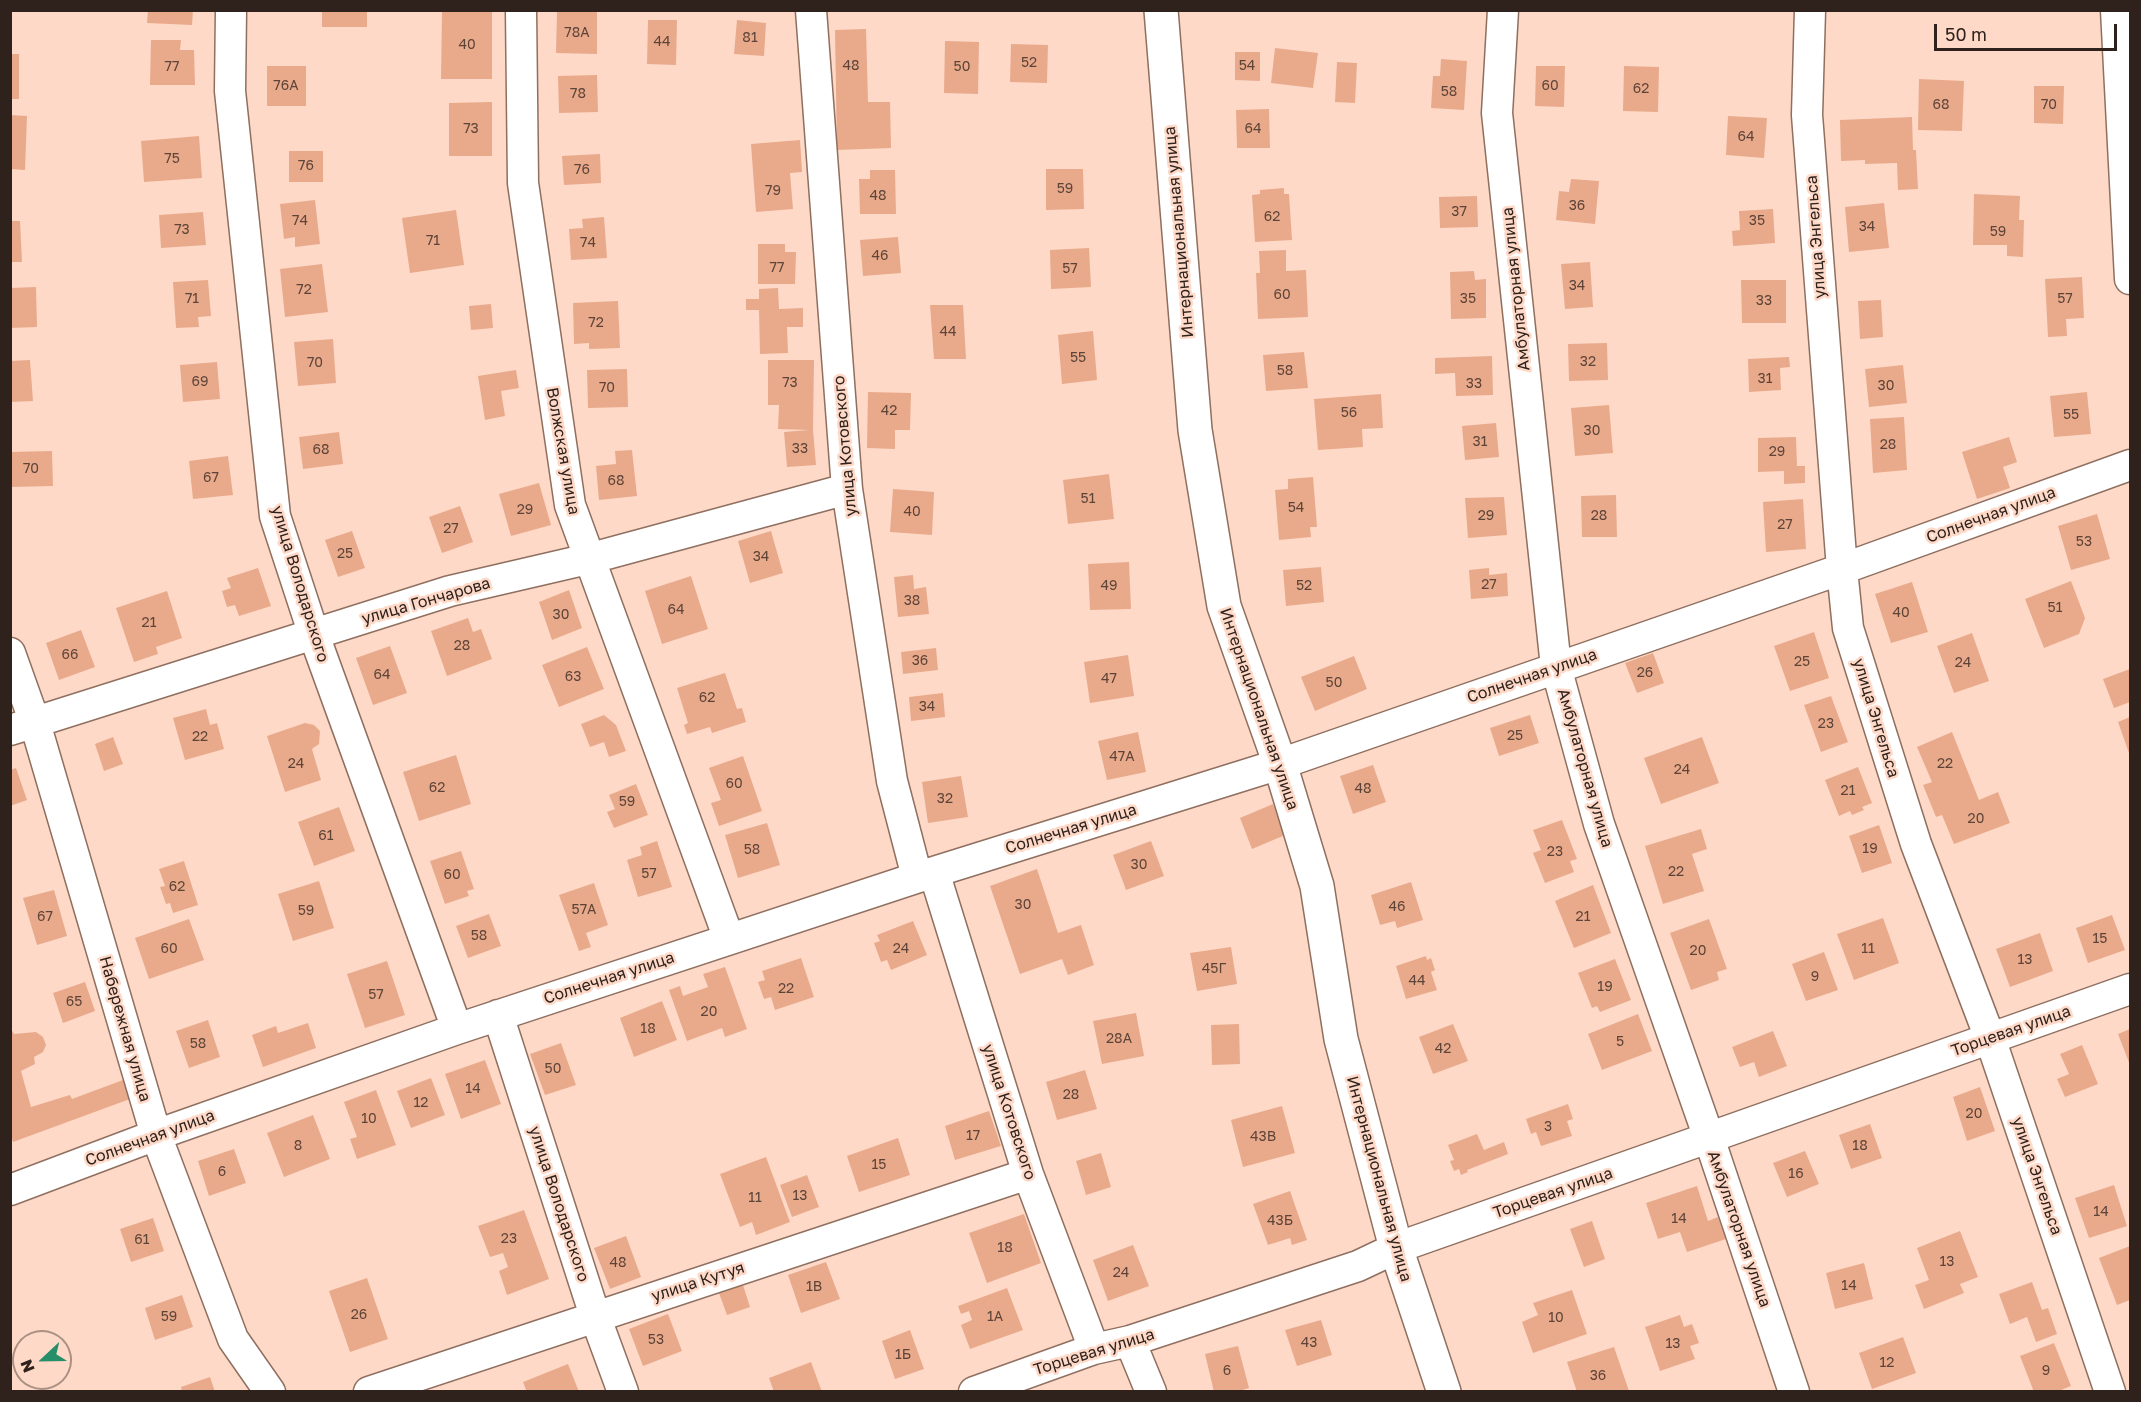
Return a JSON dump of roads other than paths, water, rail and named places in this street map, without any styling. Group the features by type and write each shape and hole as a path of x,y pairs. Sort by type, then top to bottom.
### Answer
{"street":[{"name":"улица Володарского","path":"231,10 230,91 275,516 314,635 457,1029"},
{"name":"Волжская улица","path":"521,10 523,183 570,506 729,939"},
{"name":"улица Котовского","path":"811,10 847,489 892,781 1028,1174 1094,1349"},
{"name":"Интернациональная улица","path":"1161,10 1195,430 1224,606 1280,764 1317,886 1341,1039 1396,1248 1444,1392"},
{"name":"Амбулаторная улица","path":"1503,10 1497,113 1556,667 1599,824 1709,1138 1794,1392"},
{"name":"улица Энгельса","path":"1810,10 1807,115 1848,628 1916,844 1990,1038 2110,1392"},
{"path":"2116,10 2130,279"},
{"name":"Солнечная улица","path":"10,1190 156,1135 498,1015 925,874 1280,764 1842,569 2130,465"},
{"name":"улица Гончарова","path":"23,727 450,591 588,559 847,489"},
{"name":"Набережная улица","path":"10,653 23,727 156,1135 233,1339 270,1392"},
{"name":"Торцевая улица","path":"974,1392 1094,1349 1130,1341 1358,1266 1396,1248 2130,989"},
{"name":"улица Володарского","path":"498,1015 595,1316 623,1392"},
{"name":"улица Кутуя","path":"369,1392 1028,1174"},
{"path":"1130,1341 1151,1392"}]}
